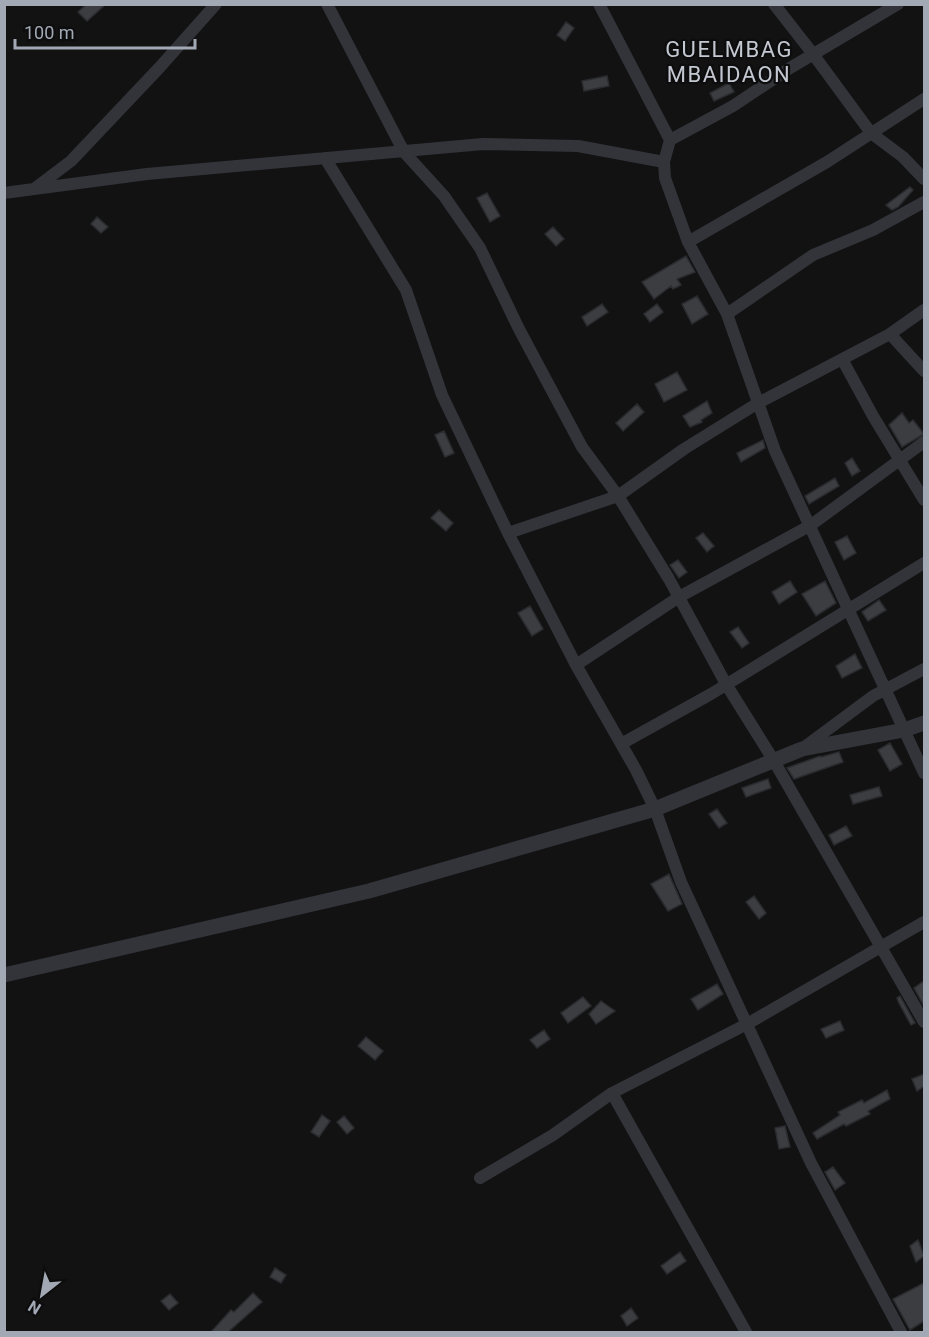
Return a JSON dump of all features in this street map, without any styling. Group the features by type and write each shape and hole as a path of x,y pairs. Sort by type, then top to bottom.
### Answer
{"street":[{"path":"33,189 71,161 216,4"},
{"path":"327,4 404,152 444,196 480,248 582,447 618,496 679,597 726,684 774,760 924,1022"},
{"path":"598,4 670,140 664,162 665,178 688,242 728,314 775,451 924,773"},
{"path":"774,4 871,133 903,157 924,179"},
{"path":"670,140 733,106 790,68 898,4"},
{"path":"688,242 827,162 924,99"},
{"path":"4,193 147,174 483,144 578,146 664,162"},
{"path":"325,158 405,290 442,395 508,533 576,665 655,809 681,882 747,1024 812,1162 901,1332"},
{"path":"728,314 813,255 873,230 924,202"},
{"path":"508,533 618,496 684,449 758,403 890,334 924,310"},
{"path":"890,334 924,371"},
{"path":"842,359 873,417 924,500"},
{"path":"576,665 679,597 811,525 924,442"},
{"path":"621,744 726,684 924,563"},
{"path":"802,749 873,696 924,669"},
{"path":"4,975 369,891 655,809 802,749 904,730 924,723"},
{"path":"480,1178 553,1135 612,1094 747,1024 924,922"},
{"path":"612,1094 746,1332"}],"building":[{"path":"87,4 106,4 87,21 78,12"},
{"path":"566,22 574,28 565,41 557,35"},
{"path":"607,76 609,86 584,91 582,81"},
{"path":"729,83 734,92 714,101 710,93"},
{"path":"910,187 913,190 898,207 892,210 886,205"},
{"path":"487,193 500,216 490,222 477,198"},
{"path":"97,217 108,227 101,233 91,224"},
{"path":"553,227 564,239 556,246 545,234"},
{"path":"686,256 695,272 677,279 681,285 673,289 671,286 654,299 642,282"},
{"path":"697,296 708,314 692,324 682,304"},
{"path":"602,304 608,312 587,326 582,317"},
{"path":"657,304 663,312 650,322 644,314"},
{"path":"677,372 687,390 664,402 655,384"},
{"path":"707,401 712,413 701,420 702,422 690,427 683,416"},
{"path":"637,404 644,412 623,431 616,423"},
{"path":"902,413 909,423 913,420 924,434 902,447 889,425"},
{"path":"444,431 454,453 445,457 435,435"},
{"path":"763,440 765,448 741,462 737,453"},
{"path":"852,458 860,471 852,476 845,463"},
{"path":"835,478 839,486 809,504 805,496"},
{"path":"439,510 453,523 446,531 431,518"},
{"path":"703,533 714,546 707,552 696,538"},
{"path":"847,536 856,553 844,560 835,542"},
{"path":"678,560 687,572 679,578 670,565"},
{"path":"790,581 797,592 779,604 772,592"},
{"path":"825,581 836,603 816,616 802,594"},
{"path":"879,600 886,610 868,621 862,612"},
{"path":"530,606 543,629 532,636 518,613"},
{"path":"738,627 749,643 742,648 730,632"},
{"path":"855,654 862,668 842,678 836,666"},
{"path":"890,743 902,764 890,771 878,750"},
{"path":"839,752 843,762 794,779 787,768 820,756"},
{"path":"768,779 771,788 746,797 742,788"},
{"path":"879,787 882,796 853,804 850,795"},
{"path":"717,809 727,823 719,828 709,814"},
{"path":"846,826 852,836 834,845 829,835"},
{"path":"669,874 682,904 668,911 651,884"},
{"path":"754,896 766,913 759,919 746,902"},
{"path":"924,981 924,1006 914,988"},
{"path":"717,984 723,994 698,1010 691,999"},
{"path":"900,996 915,1023 911,1025 897,998"},
{"path":"583,997 591,1006 568,1023 561,1013"},
{"path":"601,1001 615,1011 596,1024 589,1014"},
{"path":"840,1021 844,1030 826,1038 821,1029"},
{"path":"544,1030 550,1039 537,1048 530,1040"},
{"path":"366,1037 383,1051 375,1060 358,1046"},
{"path":"924,1074 924,1086 917,1091 912,1079"},
{"path":"887,1090 890,1099 868,1111 870,1114 846,1126 844,1124 817,1139 813,1133 840,1115 838,1112 862,1100 864,1103"},
{"path":"322,1115 330,1121 319,1137 311,1132"},
{"path":"344,1116 354,1128 347,1134 337,1122"},
{"path":"785,1126 790,1147 779,1149 775,1128"},
{"path":"833,1167 845,1183 835,1190 825,1172"},
{"path":"918,1240 924,1256 916,1262 910,1246"},
{"path":"680,1252 686,1261 667,1274 661,1266"},
{"path":"275,1268 286,1275 281,1283 270,1277"},
{"path":"924,1283 924,1321 910,1330 893,1299"},
{"path":"253,1293 262,1302 228,1332 211,1332 231,1310 234,1312"},
{"path":"170,1294 178,1303 169,1310 161,1301"},
{"path":"631,1308 638,1318 627,1326 621,1316"}],"district":[{"name":"GUELMBAG MBAIDAON","path":"729,62"}]}
